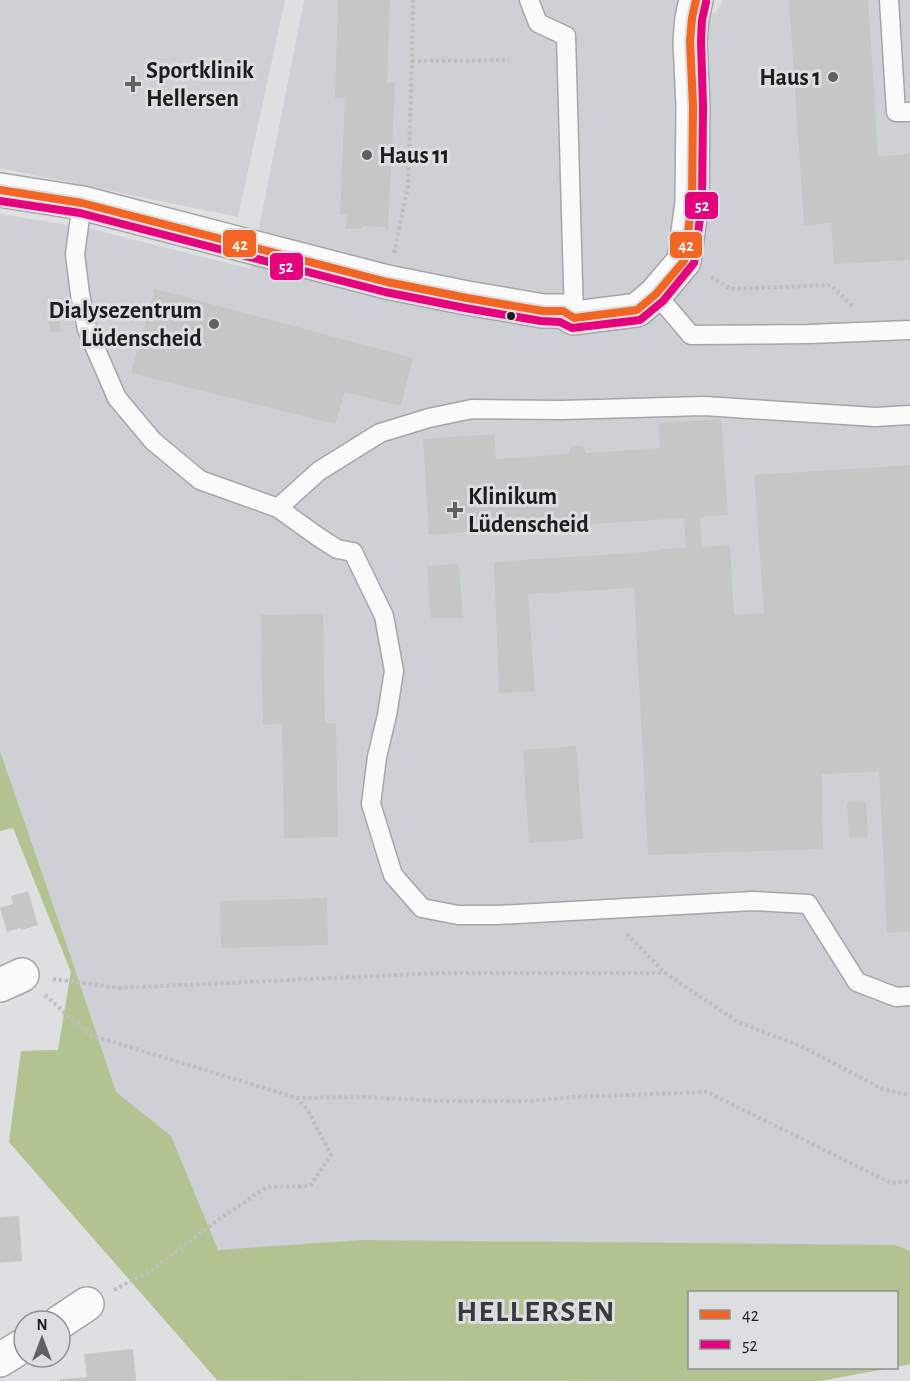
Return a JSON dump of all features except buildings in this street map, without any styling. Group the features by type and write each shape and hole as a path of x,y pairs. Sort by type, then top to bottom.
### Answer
{"street":[{"path":"0,190 82,203 387,282 467,298 543,311 563,311 574,318 637,310 656,294 684,261 692,203 693,106 690,41 696,0"},
{"path":"72,1314 87,1304"}],"lane":[{"path":"529,0 538,23 566,36 574,318"},
{"path":"889,0 896,112 910,112"},
{"path":"82,203 75,254 80,294 87,329 117,398 153,441 200,480 278,508 337,549 353,552 384,616 394,671 377,757 371,804 393,875 422,908 458,915 507,915 753,901 807,904 857,982 896,997 910,996"},
{"path":"656,294 691,335 910,330"},
{"path":"278,508 319,471 380,433 429,418 472,409 562,410 704,406 875,417 910,415"}],"path":[{"path":"387,282 408,186 413,0"},
{"path":"412,61 509,60"},
{"path":"684,261 730,289 831,285 876,332"},
{"path":"603,910 665,973 738,1022 803,1047 882,1089 910,1095"},
{"path":"11,980 119,988 440,973 665,973"},
{"path":"11,980 90,1035 297,1098 360,1097 443,1101 529,1101 707,1092 891,1183 910,1181"},
{"path":"87,1304 155,1268 219,1219 267,1187 310,1186 332,1155 307,1109 297,1098"}],"shaded area":[{"name":"Sportklinik Hellersen","path":"0,0 285,0 238,217 0,168"},
{"name":"Klinikum Lüdenscheid","path":"304,0 692,0 715,14 723,0 910,0 910,1364 898,1367 898,1291 688,1291 688,1369 885,1369 819,1381 218,1381 9,1142 21,1051 58,1050 71,972 61,928 0,751 0,214 87,228 251,269"}],"green space":[{"path":"0,751 116,1092 171,1136 218,1250 362,1240 895,1245 910,1251 910,1364 898,1367 898,1291 688,1291 688,1369 885,1369 819,1381 217,1380 9,1142 21,1051 58,1050 71,972 13,828 0,831"}],"transit line":[{"name":"42","path":"0,190 82,203 387,282 467,298 543,311 563,311 574,318 637,310 656,294 684,261 692,203 693,106 690,41 696,0"},
{"name":"52","path":"0,201 80,213 385,292 465,308 560,322 572,328 640,320 663,301 694,263 702,203 701,41 706,2"}],"place":[{"name":"Haus 1","path":"833,77"},
{"name":"Sportklinik Hellersen","path":"133,84"},
{"name":"Haus 11","path":"367,155"},
{"name":"Dialysezentrum Lüdenscheid","path":"214,324"},
{"name":"Klinikum Lüdenscheid","path":"455,510"}],"district":[{"name":"HELLERSEN","path":"536,1311"}]}
